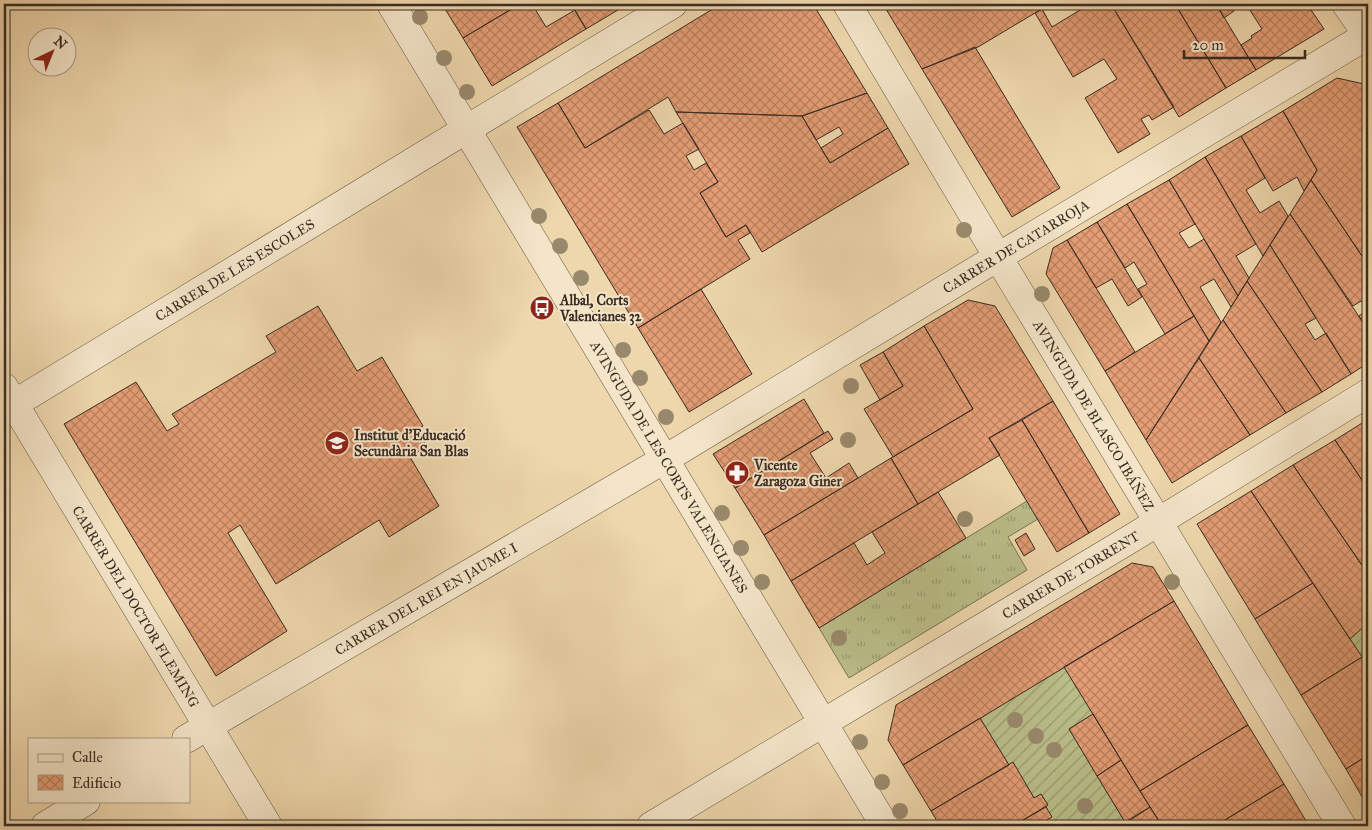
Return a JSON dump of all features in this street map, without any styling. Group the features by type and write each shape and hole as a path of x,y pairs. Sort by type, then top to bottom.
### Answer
{"street":[{"name":"AVINGUDA DE LES CORTS VALENCIANES","path":"391,4 885,826"},
{"name":"CARRER DE LES ESCOLES","path":"8,400 467,130 673,4"},
{"name":"AVINGUDA DE BLASCO IBÁÑEZ","path":"847,4 1342,826"},
{"path":"1346,4 1368,36"},
{"name":"CARRER DE CATARROJA","path":"665,459 1368,36"},
{"name":"CARRER DE TORRENT","path":"651,826 1159,522 1368,394"},
{"name":"CARRER DEL DOCTOR FLEMING","path":"8,400 196,732 268,826"},
{"name":"CARRER DEL REI EN JAUME I","path":"196,732 665,459"},
{"path":"46,826 84,802"}],"green space":[{"path":"1027,501 1038,519 1008,537 1027,570 849,678 819,628"},
{"path":"1368,623 1368,665 1350,639"},
{"path":"1064,667 1093,714 1069,729 1125,822 1118,826 1042,826 1040,824 1051,817 1046,807 1048,805 1041,794 1034,798 1013,763 1009,765 980,718"}],"building":[{"path":"442,4 520,4 463,38"},
{"path":"520,4 532,4 546,27 575,10 586,29 492,86 463,38"},
{"path":"571,4 628,4 586,29"},
{"path":"721,4 813,4 867,93 802,116 676,112 668,97 585,148 558,103"},
{"path":"883,4 1050,4 978,47 922,69"},
{"path":"1090,4 1111,4 1174,107 1152,120 1149,115 1141,119 1150,134 1118,153 1085,98 1117,79 1104,59 1073,77 1035,13 1042,9 1052,27"},
{"path":"1111,4 1175,4 1226,88 1179,117"},
{"path":"1175,4 1216,4 1256,70 1226,88"},
{"path":"1216,4 1240,4 1232,8 1234,11 1224,18"},
{"path":"1246,4 1307,4 1324,29 1256,70 1241,45 1262,29"},
{"path":"975,47 1060,188 1012,217 922,69"},
{"path":"1337,78 1364,84 1368,91 1368,265 1311,180 1317,170 1283,111"},
{"path":"867,93 888,128 830,163 821,148 843,134 839,127 816,140 802,116"},
{"path":"558,103 585,148 649,110 664,134 683,123 699,149 686,156 694,170 706,163 718,182 700,193 726,237 746,225 750,233 738,240 750,259 638,328 517,127"},
{"path":"1283,111 1317,170 1304,191 1297,177 1273,191 1241,136"},
{"path":"676,112 802,116 830,163 888,128 909,164 762,252 746,225 726,237 700,193 718,182"},
{"path":"1241,136 1265,178 1246,190 1260,213 1279,201 1288,216 1263,256 1205,157"},
{"path":"1205,157 1256,244 1236,256 1249,278 1238,296 1169,180"},
{"path":"1169,180 1195,224 1179,233 1189,248 1204,239 1238,296 1231,307 1214,279 1200,287 1221,322 1209,341 1127,204"},
{"path":"1311,180 1368,265 1368,309 1361,301 1353,306 1290,214"},
{"path":"1127,204 1194,316 1165,334 1138,289 1147,284 1134,262 1125,268 1097,222"},
{"path":"1290,214 1368,330 1368,363 1351,374 1270,245"},
{"path":"1097,222 1142,297 1128,306 1112,279 1096,288 1067,240"},
{"path":"1067,240 1135,352 1105,371 1046,274 1053,248"},
{"path":"1270,245 1316,318 1305,324 1315,340 1326,333 1351,374 1322,392 1247,281"},
{"path":"1247,281 1322,392 1286,413 1223,320"},
{"path":"701,289 752,374 689,412 638,328"},
{"path":"968,300 995,306 1053,401 989,438 1000,455 918,504 891,458 973,409 924,326"},
{"path":"318,306 357,371 382,357 423,426 416,430 427,446 410,457 439,506 389,537 379,520 276,584 240,525 228,533 287,631 216,676 64,424 136,382 167,431 179,424 172,414 276,352 266,336"},
{"path":"1368,309 1368,330 1359,316"},
{"path":"1194,316 1209,341 1146,440 1105,371"},
{"path":"1223,320 1286,413 1250,435 1199,358"},
{"path":"924,326 973,409 893,457 864,409 903,386 883,352"},
{"path":"883,352 903,386 880,400 860,365"},
{"path":"1199,358 1250,435 1172,483 1146,440"},
{"path":"804,399 824,433 735,488 713,454"},
{"path":"1053,401 1120,514 1089,533 1022,420"},
{"path":"1022,420 1089,533 1057,552 989,438"},
{"path":"1368,421 1368,489 1335,440"},
{"path":"828,431 833,439 810,453 826,478 849,463 858,478 764,535 735,488"},
{"path":"1335,440 1368,489 1368,574 1293,465"},
{"path":"891,458 918,504 791,581 764,535"},
{"path":"1293,465 1368,574 1368,623 1350,639 1251,491"},
{"path":"1251,491 1313,583 1255,619 1197,524"},
{"path":"938,492 966,538 819,628 791,581 854,543 867,565 885,553 872,532"},
{"path":"1026,533 1035,549 1024,556 1015,540"},
{"path":"1132,563 1153,567 1174,601 903,765 888,740 896,705"},
{"path":"1313,583 1362,657 1301,695 1255,619"},
{"path":"1174,601 1248,725 1140,791 1064,667"},
{"path":"1362,657 1368,665 1368,755 1346,769 1301,695"},
{"path":"1093,714 1121,760 1097,776 1069,729"},
{"path":"980,718 1009,765 931,811 903,765"},
{"path":"1248,725 1284,784 1215,826 1162,826 1140,791"},
{"path":"1368,755 1368,807 1346,769"},
{"path":"1121,760 1150,807 1125,822 1097,776"},
{"path":"1013,762 1034,798 1041,794 1048,805 1013,826 940,826 931,811"},
{"path":"1284,784 1309,826 1215,826"},
{"path":"1046,807 1052,817 1040,824 1042,826 1013,826"},
{"path":"1150,807 1162,826 1132,826 1129,821"}],"place":[{"name":"Albal, Corts Valencianes 32","path":"542,308"},
{"name":"Institut d'Educació Secundària San Blas","path":"337,443"},
{"name":"Vicente Zaragoza Giner","path":"737,473"}]}
